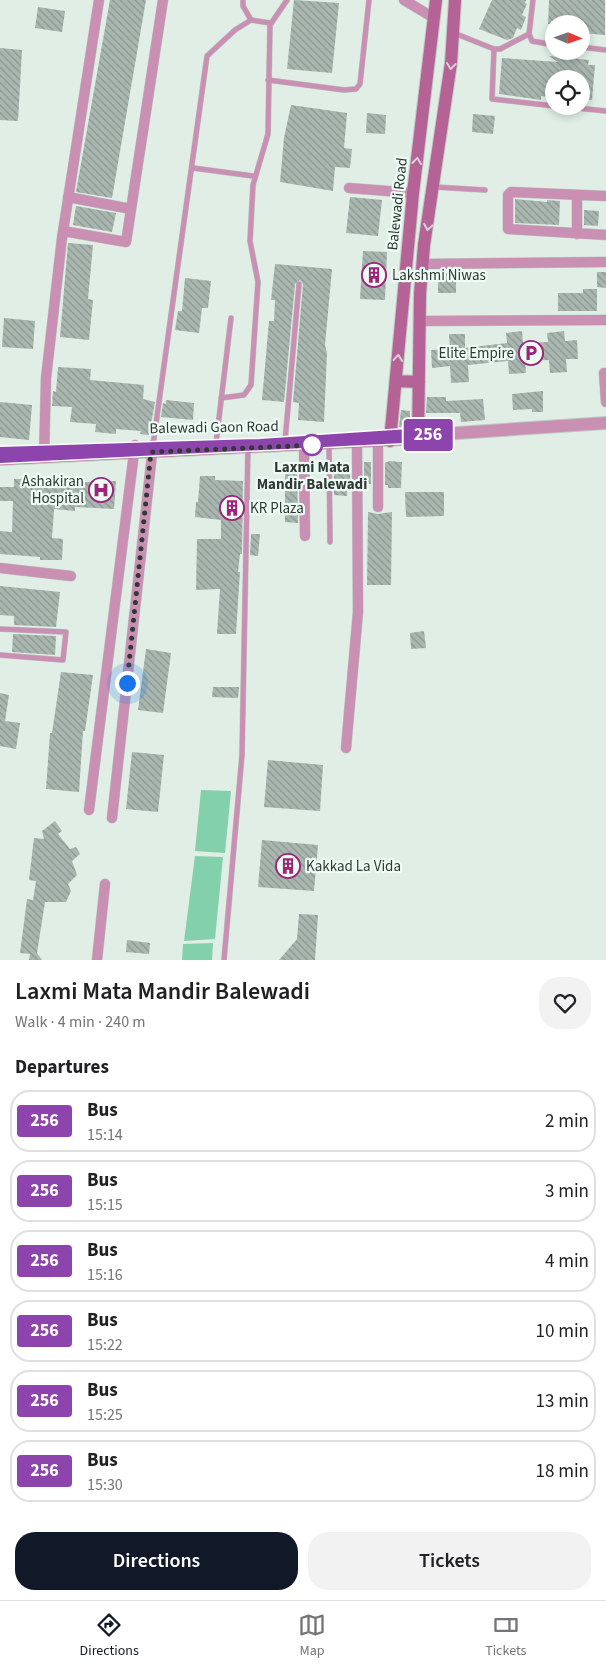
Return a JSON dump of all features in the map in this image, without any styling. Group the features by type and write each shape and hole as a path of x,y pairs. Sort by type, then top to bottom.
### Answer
{"main road":[{"name":"Balewadi Road","path":"386,439 396,381 413,194 436,0"},
{"path":"421,435 420,321 423,264 454,32 455,0"},
{"path":"413,194 434,191"},
{"path":"396,381 420,382"},
{"name":"Balewadi Gaon Road","path":"152,448 357,443 421,435"},
{"name":"Balewadi Gaon Road","path":"0,459 43,454 216,443 248,445 285,441 386,439"},
{"name":"Balewadi Gaon Road","path":"0,451 43,454"}],"street":[{"path":"43,454 46,378 63,231 99,0"},
{"path":"63,231 126,242 163,0"},
{"path":"404,0 434,18"},
{"path":"349,188 413,194"},
{"path":"606,196 511,192 508,194 508,229 606,235"},
{"path":"577,195 577,234"},
{"path":"68,197 131,209"},
{"path":"423,264 606,262"},
{"path":"420,321 606,320"},
{"path":"606,373 604,373 606,402"},
{"name":"Balewadi Gaon Road","path":"421,435 606,423"},
{"path":"378,507 386,439"},
{"path":"346,748 358,612 357,443"},
{"path":"304,445 305,536"},
{"path":"112,818 152,448"},
{"path":"89,810 135,449"},
{"path":"0,568 71,576"},
{"path":"97,960 105,884"}],"lane":[{"path":"243,0 243,6 251,20"},
{"path":"221,398 244,395 251,385 258,282 250,241 254,176 268,134 270,24 287,0"},
{"path":"268,80 344,90 356,89 360,84 369,0"},
{"path":"533,0 529,34 532,40 545,44"},
{"path":"152,448 193,168 207,56 235,30 251,20 270,24"},
{"path":"454,32 494,49 500,49 529,34"},
{"path":"590,48 606,50"},
{"path":"494,49 492,99 545,105"},
{"path":"590,110 606,112"},
{"path":"193,168 254,176"},
{"path":"434,191 485,190"},
{"path":"285,441 299,284"},
{"path":"216,443 231,318"},
{"path":"329,444 330,542"},
{"path":"224,960 242,755 248,445"},
{"path":"0,629 66,632 63,660 0,655"}],"green space":[{"path":"201,790 231,791 225,853 195,851"},
{"path":"195,856 223,857 215,939 184,941"},
{"path":"213,943 212,960 182,960 183,944"}],"building":[{"path":"110,0 146,0 112,198 76,192"},
{"path":"294,0 339,3 332,73 287,69"},
{"path":"492,0 526,0 525,3 527,4 522,15 526,17 521,30 517,28 513,38 507,40 479,29"},
{"path":"549,0 605,0 605,35 590,34 590,15 548,15"},
{"path":"38,7 65,11 62,32 35,28"},
{"path":"0,48 22,50 18,121 0,120"},
{"path":"502,58 558,62 555,60 589,60 588,65 595,65 592,100 590,100 590,70 545,70 545,97 541,96 541,100 499,94"},
{"path":"291,105 347,113 344,148 352,149 350,168 335,167 333,191 280,182 284,138"},
{"path":"367,113 386,115 385,134 366,133"},
{"path":"473,114 495,116 493,134 472,132"},
{"path":"350,197 382,200 378,236 346,233"},
{"path":"515,199 547,202 547,200 560,201 559,225 515,223"},
{"path":"76,206 116,213 112,232 73,225"},
{"path":"584,210 599,211 598,226 584,225"},
{"path":"68,243 93,245 88,299 93,300 89,340 60,337"},
{"name":"Lakshmi Niwas","path":"363,251 387,252 385,300 360,299"},
{"path":"275,264 332,269 325,345 327,353 324,422 298,420 299,403 293,402 303,284 300,280 295,284 284,402 262,400 269,321 274,321 275,300 271,300"},
{"path":"597,272 606,272 606,288 597,287"},
{"path":"438,273 456,273 456,293 438,293"},
{"path":"185,278 211,281 208,308 202,308 199,333 175,330 178,311 182,311"},
{"path":"583,289 597,289 597,311 558,311 558,293 583,293"},
{"path":"4,318 35,321 33,349 2,347"},
{"path":"522,331 523,343 548,342 547,333 564,331 565,341 577,340 578,359 566,359 567,372 550,373 549,360 525,361 526,373 509,374 508,361 468,365 469,382 451,383 450,366 432,368 431,350 450,349 449,334 465,334 465,348 507,343 506,333"},
{"path":"58,367 91,369 90,380 144,385 143,399 155,402 149,435 140,434 141,431 116,429 116,434 95,432 96,424 70,422 72,407 52,406 53,391 56,392"},
{"path":"543,391 543,412 532,412 532,409 513,410 512,394"},
{"path":"427,397 446,397 446,401 483,399 485,420 461,422 460,413 426,413"},
{"path":"166,400 194,403 193,420 161,417 163,403 166,404"},
{"path":"0,402 32,405 29,440 0,437"},
{"path":"401,410 410,411 410,428 399,427"},
{"path":"389,461 402,462 401,488 388,488 388,485 385,485 385,463"},
{"path":"364,462 371,462 371,484 364,484"},
{"path":"285,463 297,463 298,523 285,522"},
{"path":"334,468 350,468 350,484 347,484 347,496 334,495"},
{"path":"200,476 215,476 215,480 243,481 242,554 240,554 238,572 240,572 236,634 217,634 220,589 196,590 197,539 221,539 221,520 195,517"},
{"path":"14,479 30,479 30,485 48,485 48,480 84,484 84,482 116,481 114,509 75,507 75,511 54,509 52,538 63,539 62,560 40,560 40,557 0,554 0,531 12,532 13,501 0,501 0,487 14,487"},
{"path":"405,492 444,492 444,516 406,517"},
{"path":"368,512 378,514 392,512 391,585 367,585"},
{"path":"251,534 260,534 258,556 250,555"},
{"path":"0,586 60,592 56,627 14,625 14,616 0,615"},
{"path":"424,631 426,648 411,649 410,633"},
{"path":"13,634 56,636 55,655 12,652"},
{"path":"146,649 171,653 163,713 138,710"},
{"path":"61,672 93,675 85,731 83,731 79,792 46,789 50,733 52,733"},
{"path":"213,687 239,687 238,698 212,697"},
{"path":"0,693 9,695 5,721 20,723 16,749 0,746"},
{"path":"132,752 164,755 158,812 126,809"},
{"path":"268,760 323,765 320,811 264,807"},
{"path":"55,821 62,831 58,834 70,849 76,847 80,854 72,861 77,875 68,884 71,891 66,902 45,902 37,953 42,960 29,960 30,954 20,953 27,899 33,900 36,881 29,880 34,838 44,839 42,831"},
{"name":"Kakkad La Vida","path":"262,840 318,845 314,891 258,887"},
{"path":"299,914 318,915 315,960 279,960 297,939"},
{"path":"127,940 150,943 149,954 126,952"}],"bus line":[{"name":"256","path":"0,451 153,444 260,443 424,432 428,435 423,438 357,443 0,459"}],"place":[{"name":"Lakshmi Niwas","path":"374,275"},
{"name":"Elite Empire","path":"531,353"},
{"name":"Laxmi Mata Mandir Balewadi","path":"312,445"},
{"name":"Ashakiran Hospital","path":"101,490"},
{"name":"KR Plaza","path":"232,508"},
{"name":"Kakkad La Vida","path":"288,866"}],"route":[{"path":"127,683 151,452 317,445 312,445"}]}
